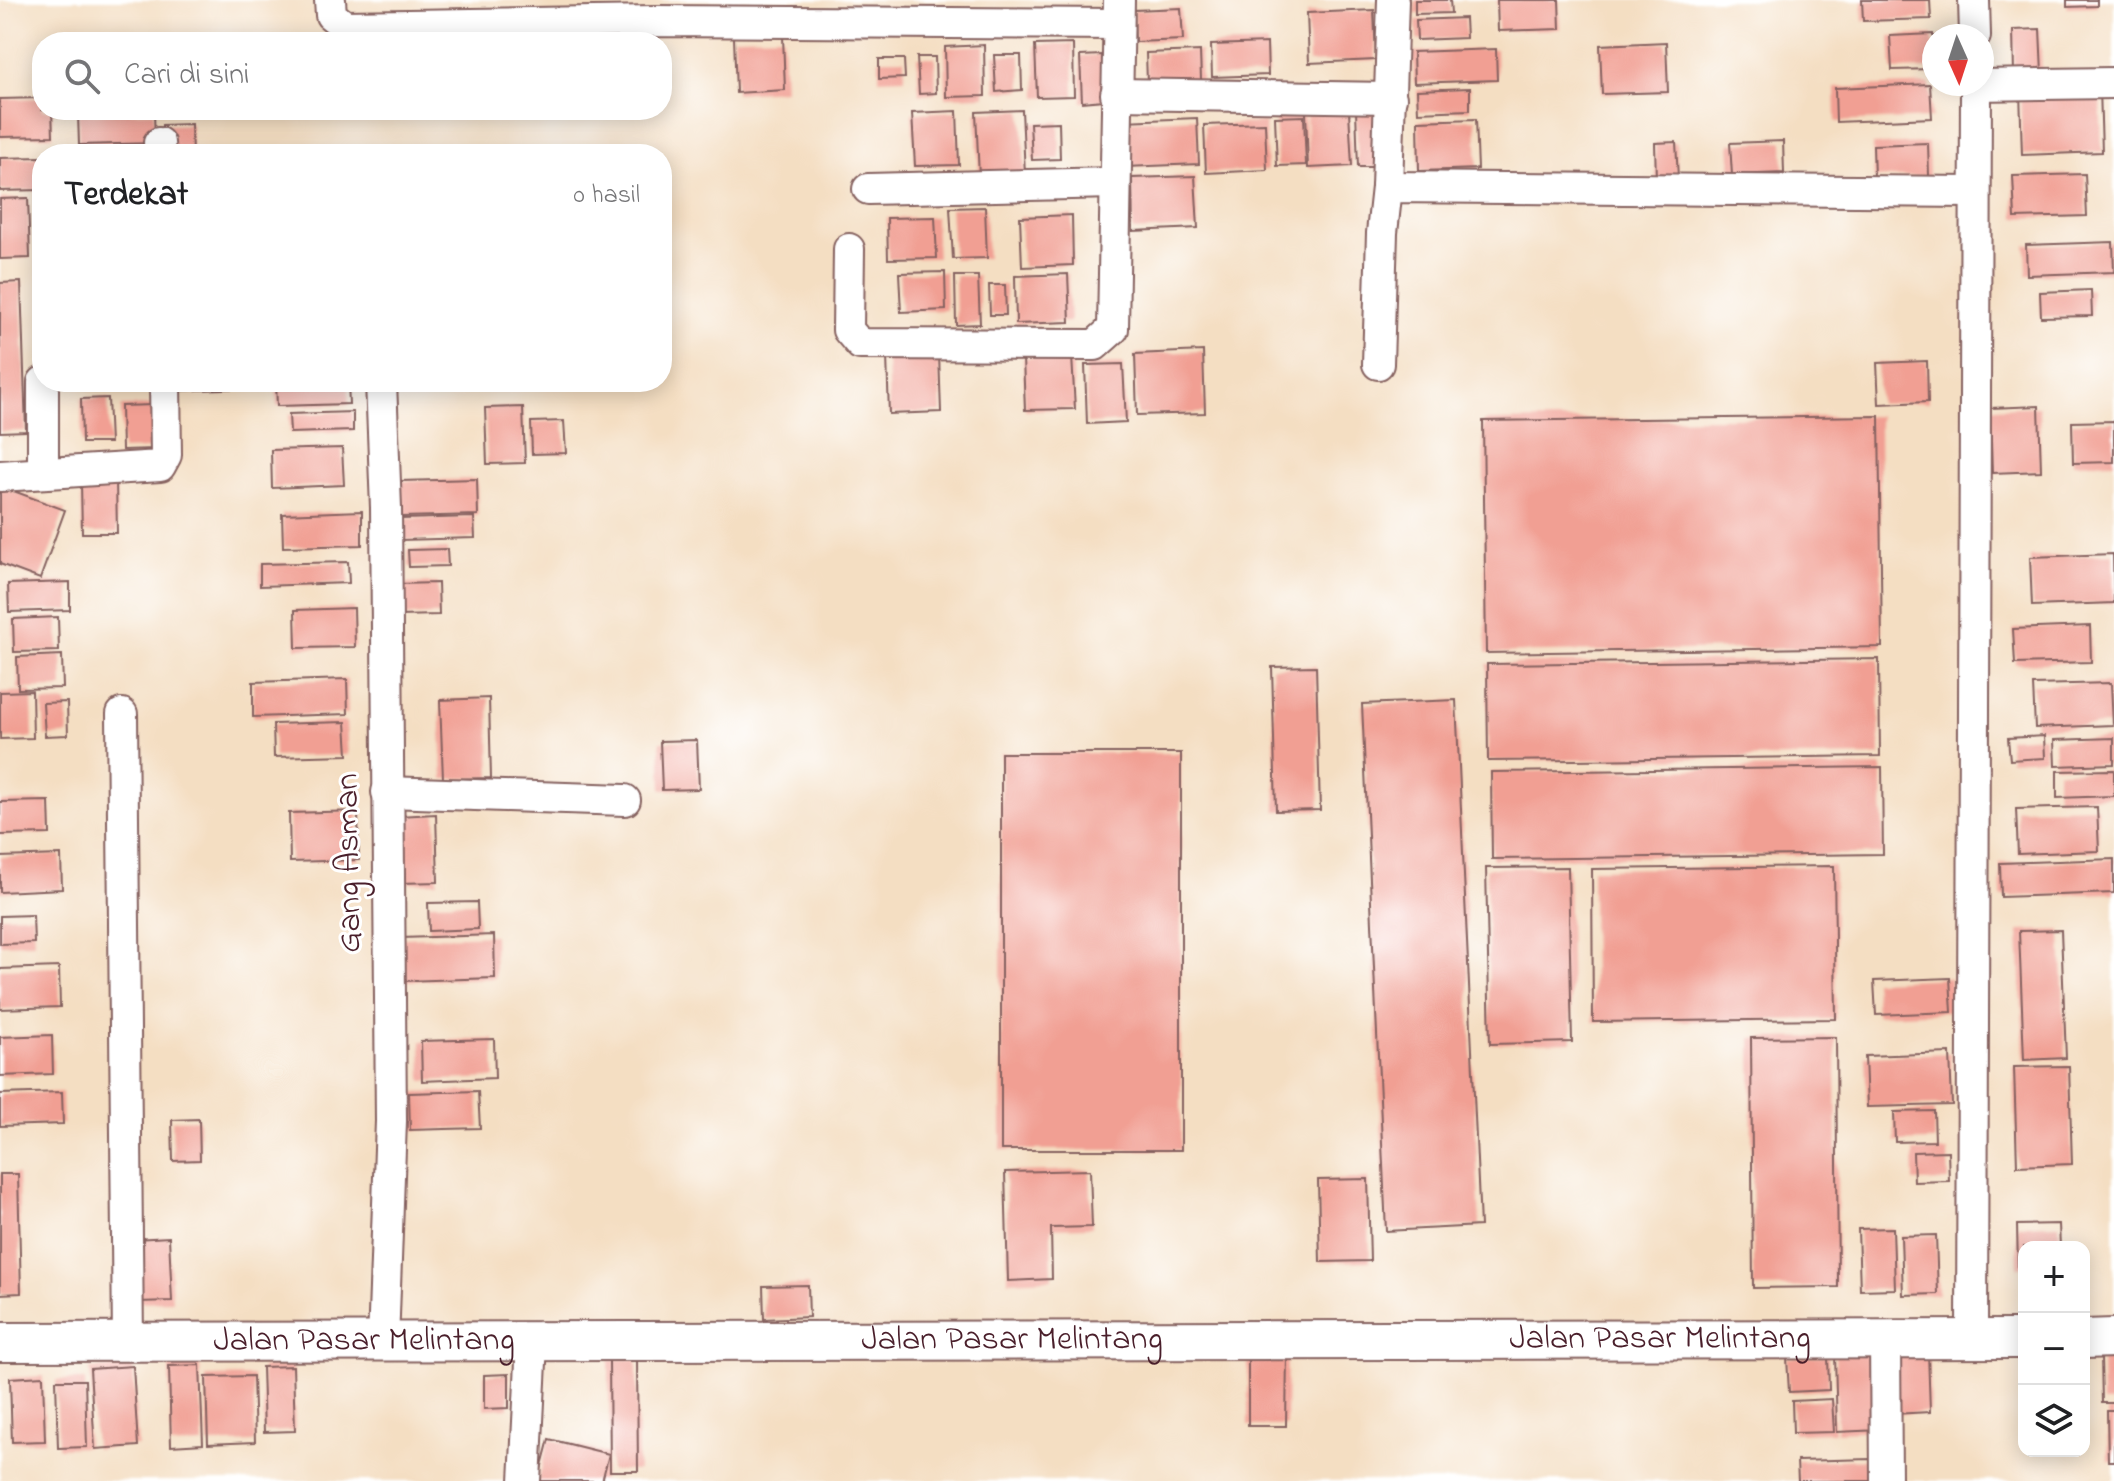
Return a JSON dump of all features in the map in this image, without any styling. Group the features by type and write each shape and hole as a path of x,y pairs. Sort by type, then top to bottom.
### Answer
{"street":[{"path":"330,0 331,15 345,26 656,11 1119,12 1113,329 1095,345 860,344 848,330 849,249"},
{"path":"1378,364 1393,0"},
{"path":"1974,0 1975,24"},
{"path":"1994,84 2114,83"},
{"path":"1116,94 1391,98"},
{"path":"1972,1339 1976,96"},
{"path":"868,189 1114,183"},
{"path":"1387,187 1974,192"},
{"path":"43,392 43,473"},
{"path":"0,476 160,466 166,455 165,392"},
{"name":"Gang Asman","path":"381,392 386,508 391,1121 383,1343"},
{"path":"122,714 128,1343"},
{"path":"387,792 625,800"},
{"path":"2090,1339 2114,1338"},
{"path":"1885,1339 1886,1481"},
{"name":"Jalan Pasar Melintang","path":"0,1342 2018,1339"},
{"path":"525,1481 532,1342"}],"building":[{"path":"1415,0 1450,0 1451,13 1415,14"},
{"path":"1497,0 1559,0 1560,29 1498,31"},
{"path":"1862,0 1930,0 1931,19 1863,21"},
{"path":"2067,0 2097,0 2097,6 2067,7"},
{"path":"1181,8 1183,40 1135,42 1134,10"},
{"path":"1374,10 1376,60 1309,63 1307,13"},
{"path":"1465,18 1466,38 1417,40 1416,20"},
{"path":"2040,29 2042,73 2014,74 2013,30"},
{"path":"1922,35 1922,69 1892,70 1890,36"},
{"path":"783,36 785,90 736,93 734,37"},
{"path":"1666,42 1668,92 1602,94 1600,45"},
{"path":"1267,43 1268,75 1212,77 1211,45"},
{"path":"1073,44 1074,96 1037,97 1035,45"},
{"path":"984,45 985,96 946,97 945,47"},
{"path":"1496,49 1497,80 1414,83 1413,52"},
{"path":"1200,51 1201,80 1147,82 1146,53"},
{"path":"994,55 1021,55 1022,90 996,92"},
{"path":"1102,55 1103,100 1082,102 1080,56"},
{"path":"917,57 935,57 936,93 919,94"},
{"path":"879,59 904,59 905,78 879,79"},
{"path":"1922,84 1922,96 1931,96 1932,118 1836,122 1835,88"},
{"path":"1470,88 1470,110 1418,112 1417,90"},
{"path":"2100,88 2102,152 2022,155 2020,91"},
{"path":"32,98 32,120 52,120 53,136 0,137 0,99"},
{"path":"1376,109 1378,167 1358,167 1356,110"},
{"path":"1022,110 1025,175 979,177 976,112"},
{"path":"957,111 959,165 915,166 912,113"},
{"path":"1349,111 1352,166 1308,168 1306,112"},
{"path":"1304,116 1306,165 1277,166 1275,117"},
{"path":"1197,118 1199,164 1125,167 1124,121"},
{"path":"1476,119 1478,169 1419,171 1418,121"},
{"path":"78,120 154,120 155,143 79,144"},
{"path":"1059,122 1060,159 1032,160 1030,123"},
{"path":"1265,123 1267,170 1206,173 1204,125"},
{"path":"191,124 192,144 162,144 162,125"},
{"path":"1783,141 1784,173 1732,175 1730,143"},
{"path":"1676,142 1678,178 1656,179 1655,143"},
{"path":"1928,143 1929,176 1874,178 1873,145"},
{"path":"32,157 32,190 0,191 0,158"},
{"path":"2085,174 2087,216 2015,218 2013,176"},
{"path":"1195,176 1198,228 1133,231 1132,178"},
{"path":"28,198 30,258 0,259 0,199"},
{"path":"985,207 987,258 953,259 950,208"},
{"path":"1072,215 1073,265 1022,267 1020,217"},
{"path":"935,217 937,258 888,259 887,218"},
{"path":"2113,242 2114,272 2027,275 2026,245"},
{"path":"945,272 946,310 901,312 899,273"},
{"path":"1068,274 1070,322 1016,324 1015,276"},
{"path":"955,276 978,276 980,324 956,325"},
{"path":"21,282 26,431 0,432 0,283"},
{"path":"989,285 1005,285 1006,315 990,315"},
{"path":"2091,290 2092,316 2041,317 2040,292"},
{"path":"1203,351 1205,413 1137,415 1135,354"},
{"path":"939,354 941,412 889,414 887,356"},
{"path":"1072,356 1075,409 1025,410 1023,358"},
{"path":"1927,361 1928,402 1879,404 1877,363"},
{"path":"1123,364 1126,422 1087,424 1085,365"},
{"path":"276,392 348,392 349,404 277,406"},
{"path":"108,398 110,443 82,443 81,399"},
{"path":"154,405 155,449 122,450 121,406"},
{"path":"2039,406 2041,471 1992,473 1990,408"},
{"path":"523,407 525,463 487,464 485,408"},
{"path":"353,412 353,431 290,433 289,414"},
{"path":"1879,416 1882,647 1486,653 1483,421"},
{"path":"564,421 566,453 532,454 531,422"},
{"path":"2114,421 2114,462 2073,463 2072,422"},
{"path":"342,448 344,485 272,488 271,450"},
{"path":"477,479 478,515 401,517 400,481"},
{"path":"116,480 117,533 82,533 81,482"},
{"path":"0,486 65,510 40,579 0,564"},
{"path":"362,511 362,545 283,547 282,514"},
{"path":"474,517 475,538 400,540 400,519"},
{"path":"447,549 448,566 409,567 408,550"},
{"path":"2113,554 2114,603 2032,606 2030,557"},
{"path":"348,562 349,583 260,586 260,564"},
{"path":"70,582 70,610 9,612 8,584"},
{"path":"438,583 439,615 397,616 396,584"},
{"path":"354,608 355,647 296,648 295,610"},
{"path":"58,617 59,651 14,652 13,619"},
{"path":"2090,626 2091,662 2015,664 2013,629"},
{"path":"62,655 63,688 18,689 17,657"},
{"path":"1879,659 1880,756 1488,761 1487,664"},
{"path":"1316,666 1320,810 1276,811 1272,667"},
{"path":"347,679 348,714 253,717 253,682"},
{"path":"2111,683 2113,725 2035,728 2033,685"},
{"path":"32,691 33,738 0,739 0,692"},
{"path":"489,698 491,778 443,779 440,700"},
{"path":"1456,700 1480,1226 1386,1231 1362,704"},
{"path":"67,702 68,735 45,736 43,703"},
{"path":"346,722 348,755 274,757 273,724"},
{"path":"2044,736 2045,758 2010,760 2008,738"},
{"path":"2114,738 2114,764 2055,766 2054,740"},
{"path":"697,740 699,789 662,790 660,741"},
{"path":"1001,753 1181,753 1181,1150 1001,1150"},
{"path":"1882,767 1883,854 1492,859 1491,772"},
{"path":"2114,770 2114,796 2057,798 2057,771"},
{"path":"49,801 50,834 0,835 0,802"},
{"path":"2097,807 2099,851 2018,854 2016,809"},
{"path":"358,811 359,860 290,862 289,813"},
{"path":"436,814 438,882 400,883 398,816"},
{"path":"61,855 62,889 0,892 0,857"},
{"path":"2114,859 2114,893 2001,897 2000,863"},
{"path":"1834,866 1836,1019 1593,1022 1592,869"},
{"path":"1568,867 1572,1042 1490,1044 1486,868"},
{"path":"477,902 478,929 429,931 428,903"},
{"path":"33,915 34,943 0,944 0,916"},
{"path":"2061,930 2066,1058 2024,1060 2019,931"},
{"path":"494,935 495,978 403,981 401,938"},
{"path":"59,967 60,1007 0,1009 0,969"},
{"path":"1950,978 1952,1012 1876,1015 1874,981"},
{"path":"52,1035 53,1074 0,1076 0,1037"},
{"path":"1836,1037 1838,1287 1753,1288 1751,1038"},
{"path":"494,1039 495,1078 422,1081 421,1041"},
{"path":"1950,1053 1952,1105 1867,1107 1865,1056"},
{"path":"2069,1066 2072,1164 2017,1166 2014,1067"},
{"path":"478,1091 480,1128 410,1130 409,1093"},
{"path":"62,1092 63,1124 0,1126 0,1094"},
{"path":"1934,1111 1935,1141 1895,1142 1894,1112"},
{"path":"199,1119 200,1160 173,1161 172,1120"},
{"path":"1948,1151 1949,1181 1914,1182 1913,1152"},
{"path":"1090,1170 1092,1227 1051,1228 1052,1279 1008,1281 1005,1172"},
{"path":"0,1174 18,1174 21,1293 0,1294"},
{"path":"1368,1179 1370,1261 1320,1262 1318,1180"},
{"path":"2059,1224 2060,1241 2018,1241 2018,1267 2017,1225"},
{"path":"1893,1228 1895,1289 1860,1290 1858,1229"},
{"path":"1936,1235 1938,1294 1903,1295 1901,1236"},
{"path":"169,1237 172,1301 137,1302 135,1239"},
{"path":"808,1285 809,1317 764,1319 763,1286"},
{"path":"1928,1352 1930,1412 1893,1414 1892,1353"},
{"path":"1248,1353 1287,1353 1286,1426 1248,1426"},
{"path":"1877,1353 1880,1430 1837,1432 1835,1354"},
{"path":"1828,1356 1829,1390 1789,1392 1787,1358"},
{"path":"2101,1356 2114,1356 2114,1403 2102,1403"},
{"path":"609,1359 637,1359 638,1471 610,1471"},
{"path":"200,1365 203,1444 171,1446 169,1366"},
{"path":"133,1366 138,1446 95,1449 90,1369"},
{"path":"293,1366 295,1431 264,1432 262,1367"},
{"path":"509,1374 509,1408 484,1409 484,1375"},
{"path":"43,1376 45,1441 12,1442 10,1378"},
{"path":"253,1376 255,1442 208,1444 206,1377"},
{"path":"56,1380 85,1380 87,1447 58,1448"},
{"path":"1832,1399 1834,1432 1793,1433 1792,1401"},
{"path":"2107,1411 2114,1411 2114,1461 2108,1461"},
{"path":"549,1439 609,1454 602,1481 538,1481"},
{"path":"1871,1459 1871,1481 1798,1481 1797,1461"}]}
